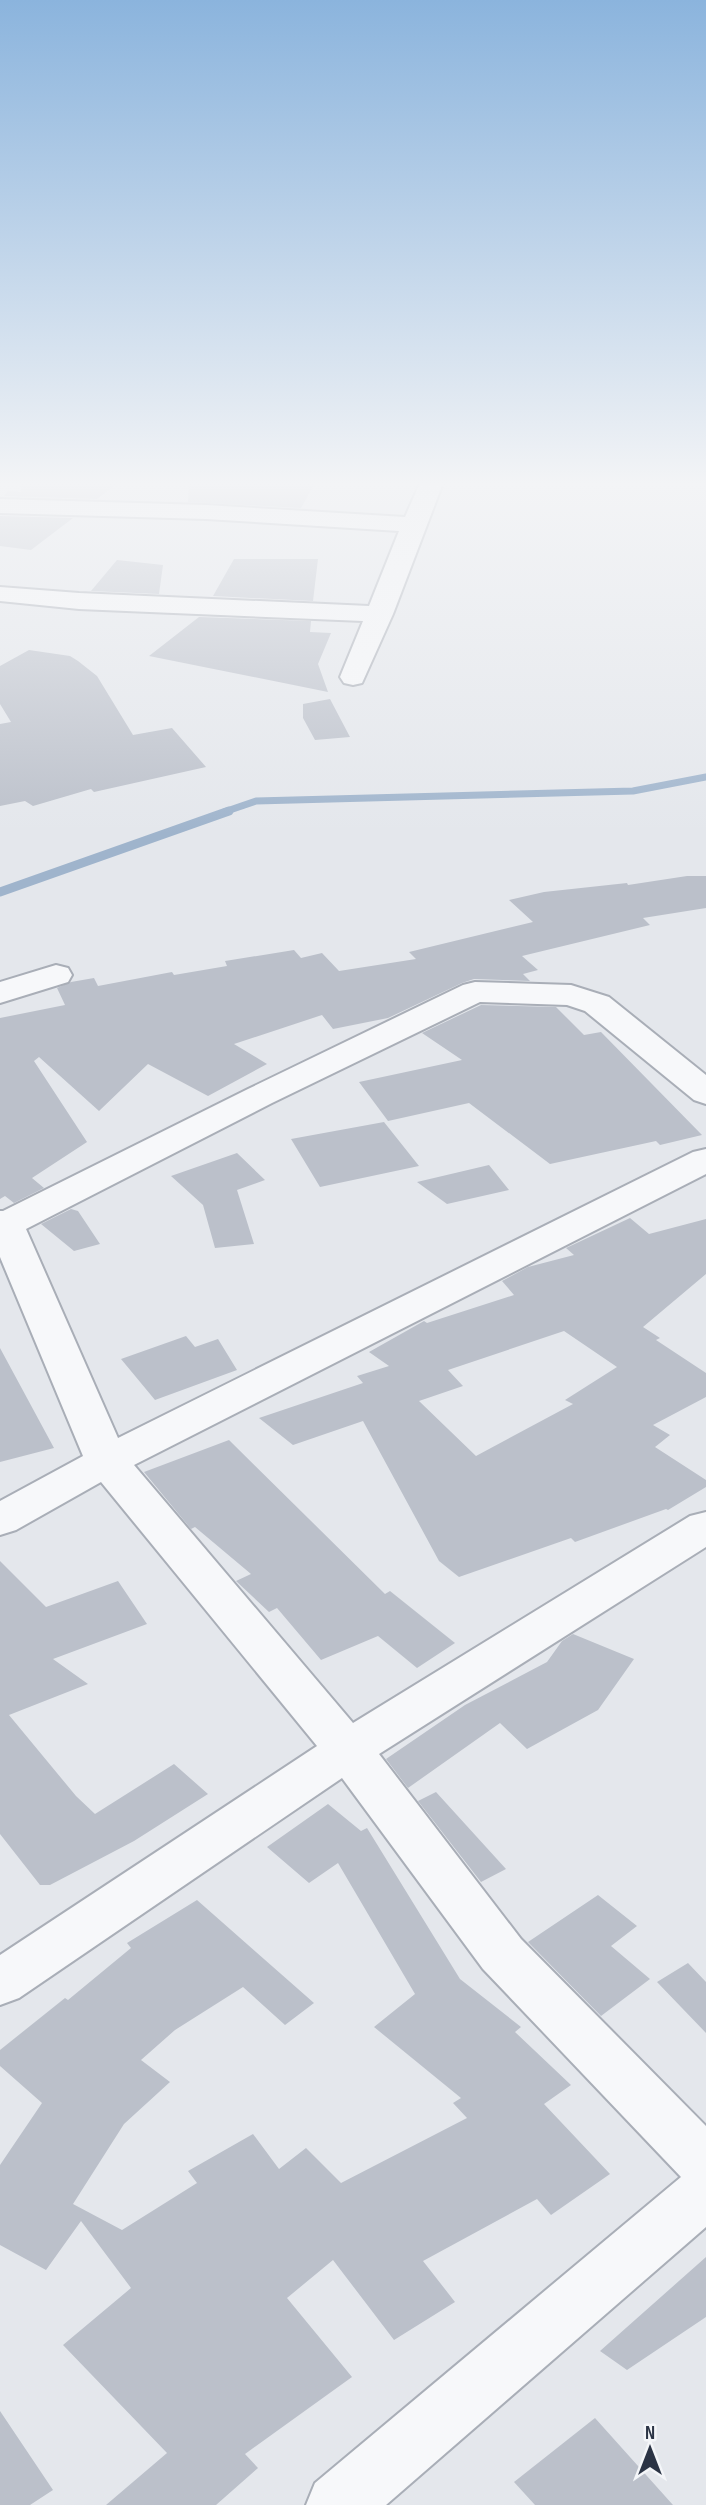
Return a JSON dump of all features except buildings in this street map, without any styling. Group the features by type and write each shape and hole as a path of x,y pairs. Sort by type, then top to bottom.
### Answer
{"street":[{"path":"67,600 380,614"},
{"path":"353,677 385,600"},
{"path":"0,993 56,975"},
{"path":"706,1093 597,1004 571,995 475,992 2,1225 107,1461 348,1750 502,1954 706,2165"},
{"path":"0,1520 107,1461 706,1160"},
{"path":"0,1983 348,1750 706,1527"},
{"path":"338,2505 706,2191"}],"waterway":[{"path":"224,812 256,801 633,791 706,777"},
{"path":"0,892 229,811"}]}
